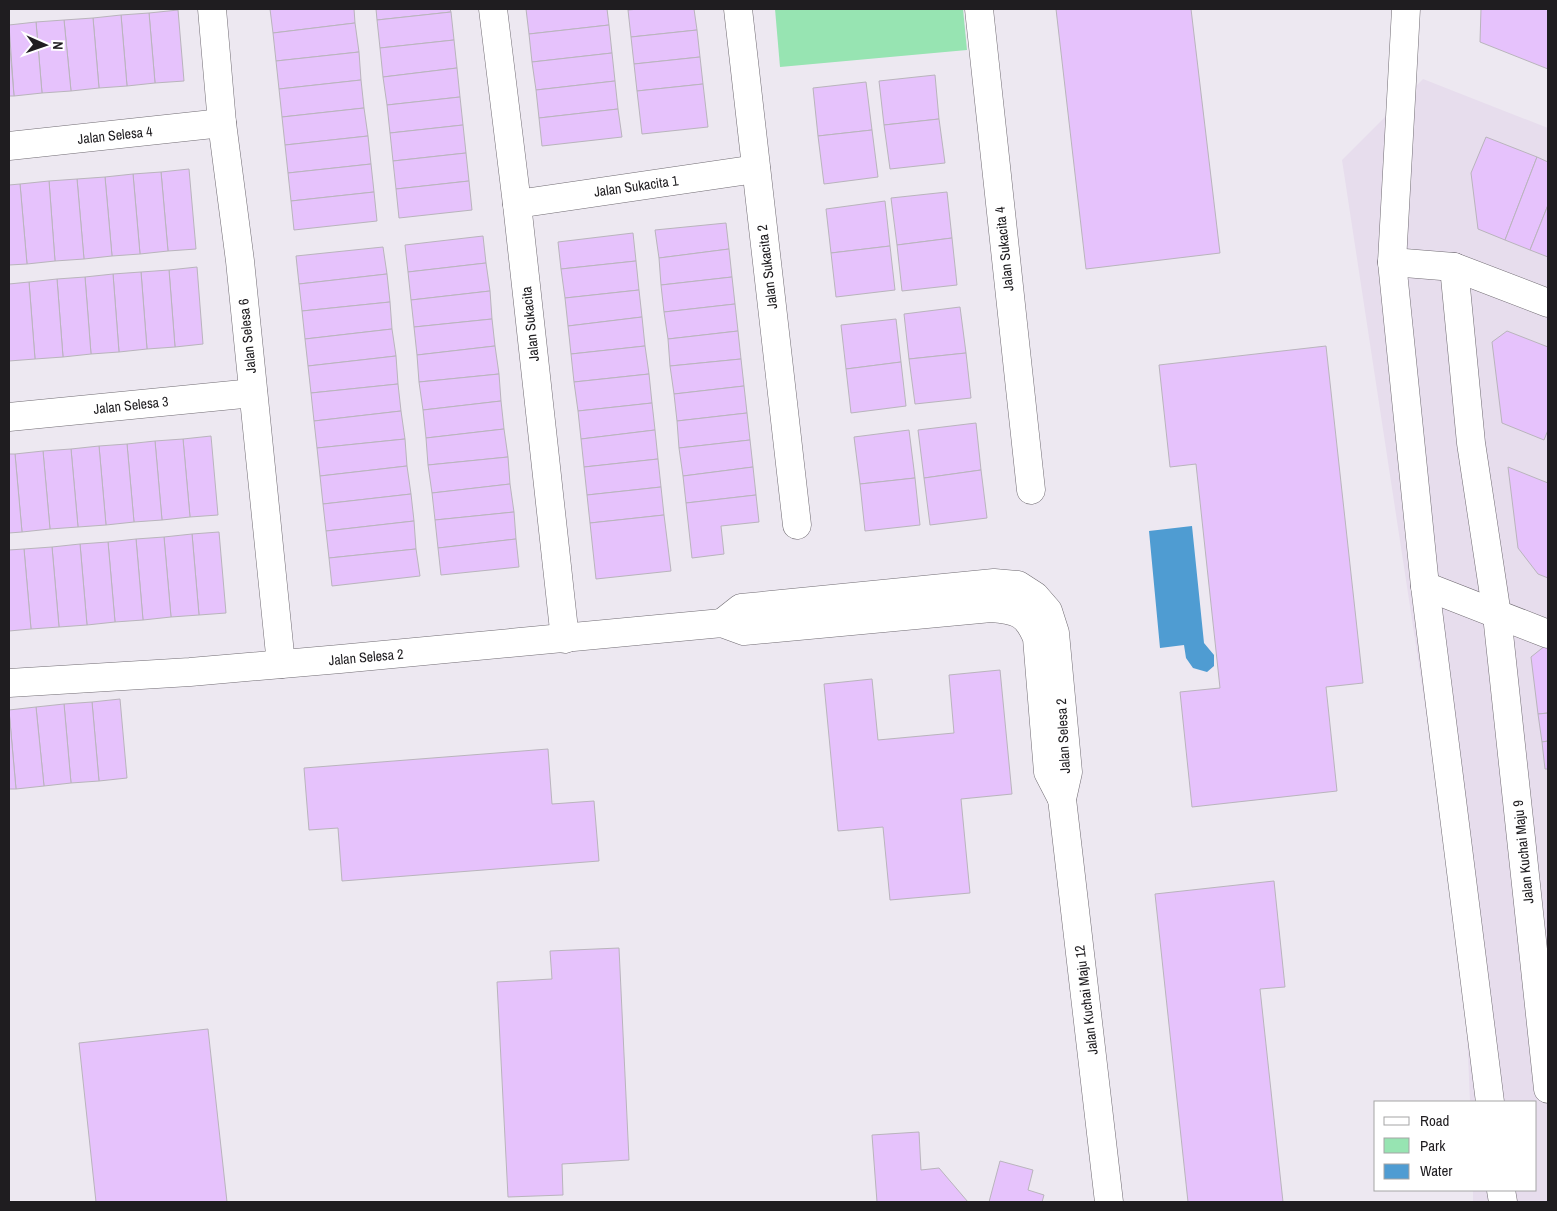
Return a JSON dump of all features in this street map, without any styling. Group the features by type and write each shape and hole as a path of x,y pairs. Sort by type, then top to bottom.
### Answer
{"street":[{"name":"Jalan Selesa 6","path":"212,9 222,123 240,261 281,664"},
{"name":"Jalan Sukacita","path":"493,9 517,204 565,639"},
{"name":"Jalan Sukacita 2","path":"738,9 797,525"},
{"name":"Jalan Sukacita 4","path":"979,9 1031,490"},
{"path":"1406,9 1392,262 1425,586 1490,1101"},
{"name":"Jalan Selesa 4","path":"9,146 222,123"},
{"name":"Jalan Sukacita 1","path":"517,204 756,169"},
{"path":"1392,262 1454,267 1548,303"},
{"name":"Jalan Kuchai Maju 9","path":"1454,267 1470,443 1497,615 1548,1089"},
{"name":"Jalan Selesa 3","path":"9,417 253,393"},
{"path":"1425,586 1548,634"},
{"name":"Jalan Selesa 2","path":"9,683 190,672 565,639 722,623 744,631 991,608 1013,610 1031,624 1037,638 1048,772 1062,798"},
{"name":"Jalan Kuchai Maju 12","path":"1062,798 1109,1202"}],"shaded area":[{"path":"1423,79 1548,128 1548,1202 1473,1202 1473,1191 1537,1191 1537,1101 1470,1101 1464,961 1342,160"}],"green space":[{"path":"775,9 963,9 967,50 780,67"}],"water":[{"path":"1192,526 1204,643 1214,655 1214,666 1207,672 1193,668 1186,658 1184,645 1160,648 1149,531"}],"building":[{"path":"270,9 354,9 355,23 273,33"},
{"path":"376,9 450,9 451,12 377,20"},
{"path":"526,9 607,9 609,25 529,34"},
{"path":"694,9 697,30 631,37 628,10"},
{"path":"1056,9 1191,9 1220,253 1086,269"},
{"path":"1481,9 1548,9 1548,69 1480,42"},
{"path":"178,10 184,81 155,83 149,13"},
{"path":"451,12 454,40 380,48 377,20"},
{"path":"149,13 155,83 127,86 121,15"},
{"path":"121,15 127,86 99,88 93,18"},
{"path":"93,18 99,88 71,91 64,20"},
{"path":"64,20 71,91 42,93 36,22"},
{"path":"36,22 42,93 14,96 9,25"},
{"path":"355,23 359,52 276,61 273,33"},
{"path":"609,25 612,53 532,62 529,34"},
{"path":"697,30 700,57 634,64 631,37"},
{"path":"9,36 14,96 9,96"},
{"path":"454,40 457,68 383,77 380,48"},
{"path":"359,52 361,80 279,89 276,61"},
{"path":"612,53 615,81 536,90 532,62"},
{"path":"700,57 703,84 637,91 634,64"},
{"path":"457,68 460,97 387,105 383,77"},
{"path":"935,75 939,119 884,125 879,81"},
{"path":"361,80 364,108 282,117 279,89"},
{"path":"615,81 618,109 539,118 536,90"},
{"path":"866,82 872,130 818,136 813,88"},
{"path":"703,84 708,127 642,134 637,91"},
{"path":"460,97 463,125 390,133 387,105"},
{"path":"364,108 368,136 285,145 282,117"},
{"path":"618,109 622,137 542,146 539,118"},
{"path":"939,119 945,163 890,169 884,125"},
{"path":"463,125 466,153 393,161 390,133"},
{"path":"872,130 878,177 824,184 818,136"},
{"path":"368,136 371,164 288,173 285,145"},
{"path":"1486,137 1537,157 1505,240 1478,229 1471,173"},
{"path":"466,153 469,181 396,189 393,161"},
{"path":"1537,157 1548,162 1548,205 1530,250 1505,240"},
{"path":"371,164 374,192 291,201 288,173"},
{"path":"189,169 196,249 168,251 161,172"},
{"path":"161,172 168,251 140,254 133,174"},
{"path":"133,174 140,254 112,256 105,177"},
{"path":"105,177 112,256 84,259 77,179"},
{"path":"77,179 84,259 55,261 49,181"},
{"path":"49,181 55,261 27,264 20,184"},
{"path":"469,181 472,210 399,218 396,189"},
{"path":"20,184 27,264 9,265 9,185"},
{"path":"374,192 377,221 294,230 291,201"},
{"path":"947,192 952,238 897,245 891,198"},
{"path":"885,201 890,246 831,253 826,209"},
{"path":"1548,205 1548,257 1530,250"},
{"path":"726,223 729,249 659,258 655,230"},
{"path":"633,233 636,261 561,269 558,242"},
{"path":"483,236 486,263 408,272 405,245"},
{"path":"952,238 957,285 902,291 897,245"},
{"path":"890,246 895,290 836,297 831,253"},
{"path":"383,247 387,274 299,284 296,256"},
{"path":"729,249 732,277 661,285 659,258"},
{"path":"636,261 639,290 565,298 561,269"},
{"path":"486,263 490,291 411,300 408,272"},
{"path":"197,267 203,344 175,347 169,270"},
{"path":"169,270 175,347 147,349 141,272"},
{"path":"141,272 147,349 119,352 113,274"},
{"path":"113,274 119,352 91,354 85,277"},
{"path":"387,274 390,302 302,311 299,284"},
{"path":"85,277 91,354 63,357 57,279"},
{"path":"732,277 735,304 664,312 661,285"},
{"path":"57,279 63,357 35,359 29,282"},
{"path":"29,282 35,359 9,361 9,284"},
{"path":"639,290 642,317 568,326 565,298"},
{"path":"490,291 492,319 414,327 411,300"},
{"path":"390,302 392,329 305,339 302,311"},
{"path":"735,304 738,331 668,339 664,312"},
{"path":"960,307 966,353 909,359 904,314"},
{"path":"642,317 645,346 571,354 568,326"},
{"path":"492,319 495,346 417,355 414,327"},
{"path":"896,319 901,362 846,369 841,325"},
{"path":"392,329 396,356 308,366 305,339"},
{"path":"738,331 741,359 670,366 668,339"},
{"path":"1507,331 1548,347 1548,430 1544,440 1502,423 1492,342"},
{"path":"495,346 499,374 419,382 417,355"},
{"path":"645,346 649,374 574,382 571,354"},
{"path":"1326,346 1363,683 1326,687 1337,791 1192,807 1180,692 1220,688 1196,464 1170,467 1159,365"},
{"path":"966,353 971,398 915,404 909,359"},
{"path":"396,356 398,384 311,393 308,366"},
{"path":"741,359 744,386 674,394 670,366"},
{"path":"901,362 906,406 851,413 846,369"},
{"path":"499,374 501,401 423,410 419,382"},
{"path":"649,374 652,403 578,411 574,382"},
{"path":"398,384 401,411 314,421 311,393"},
{"path":"744,386 747,413 677,421 674,394"},
{"path":"501,401 504,429 426,438 423,410"},
{"path":"652,403 655,430 581,439 578,411"},
{"path":"401,411 405,439 317,448 314,421"},
{"path":"747,413 750,440 679,448 677,421"},
{"path":"976,423 981,470 924,478 918,430"},
{"path":"504,429 508,457 428,465 426,438"},
{"path":"655,430 658,459 584,467 581,439"},
{"path":"909,430 915,478 860,484 854,437"},
{"path":"211,436 218,515 190,517 183,439"},
{"path":"183,439 190,517 162,520 155,441"},
{"path":"405,439 407,466 320,476 317,448"},
{"path":"750,440 753,467 683,476 679,448"},
{"path":"155,441 162,520 134,522 127,444"},
{"path":"127,444 134,522 106,525 99,446"},
{"path":"99,446 106,525 78,527 71,449"},
{"path":"71,449 78,527 50,529 43,451"},
{"path":"43,451 50,529 22,532 15,454"},
{"path":"9,454 15,454 22,532 9,533"},
{"path":"508,457 510,484 432,493 428,465"},
{"path":"658,459 661,487 587,495 584,467"},
{"path":"407,466 411,494 323,504 320,476"},
{"path":"753,467 756,495 686,503 683,476"},
{"path":"1508,467 1548,483 1548,578 1538,574 1518,548"},
{"path":"981,470 987,518 930,525 924,478"},
{"path":"915,478 920,525 865,531 860,484"},
{"path":"510,484 514,512 435,520 432,493"},
{"path":"661,487 664,515 590,523 587,495"},
{"path":"411,494 414,521 326,531 323,504"},
{"path":"756,495 759,522 721,526 724,554 692,558 686,503"},
{"path":"514,512 516,539 438,548 435,520"},
{"path":"664,515 671,571 596,579 590,523"},
{"path":"414,521 416,549 329,558 326,531"},
{"path":"219,532 226,613 199,615 192,534"},
{"path":"192,534 199,615 171,617 164,537"},
{"path":"164,537 171,617 143,620 136,539"},
{"path":"136,539 143,620 115,622 108,542"},
{"path":"516,539 519,567 441,575 438,548"},
{"path":"108,542 115,622 87,625 80,544"},
{"path":"80,544 87,625 59,627 52,547"},
{"path":"52,547 59,627 31,629 24,549"},
{"path":"24,549 31,629 9,631 9,550"},
{"path":"416,549 420,576 332,586 329,558"},
{"path":"1546,645 1548,646 1548,713 1538,714 1531,657"},
{"path":"1000,670 1012,794 961,799 970,893 890,900 883,827 838,831 824,684 872,679 878,740 954,733 949,675"},
{"path":"120,699 127,778 99,781 92,702"},
{"path":"92,702 99,781 71,783 64,704"},
{"path":"64,704 71,783 44,786 36,707"},
{"path":"36,707 44,786 16,789 9,710"},
{"path":"9,711 16,789 9,789"},
{"path":"1548,713 1548,741 1542,742 1538,714"},
{"path":"1548,741 1548,769 1545,769 1542,742"},
{"path":"548,749 552,804 594,801 599,861 342,881 338,828 309,830 304,768"},
{"path":"1274,881 1285,987 1260,989 1283,1202 1188,1202 1155,894"},
{"path":"619,948 629,1160 562,1164 563,1195 508,1197 497,982 552,979 550,951"},
{"path":"208,1029 227,1202 96,1202 79,1043"},
{"path":"919,1132 921,1170 939,1168 968,1202 877,1202 872,1135"},
{"path":"1000,1161 1033,1170 1028,1190 1044,1195 1042,1202 989,1202"}]}
